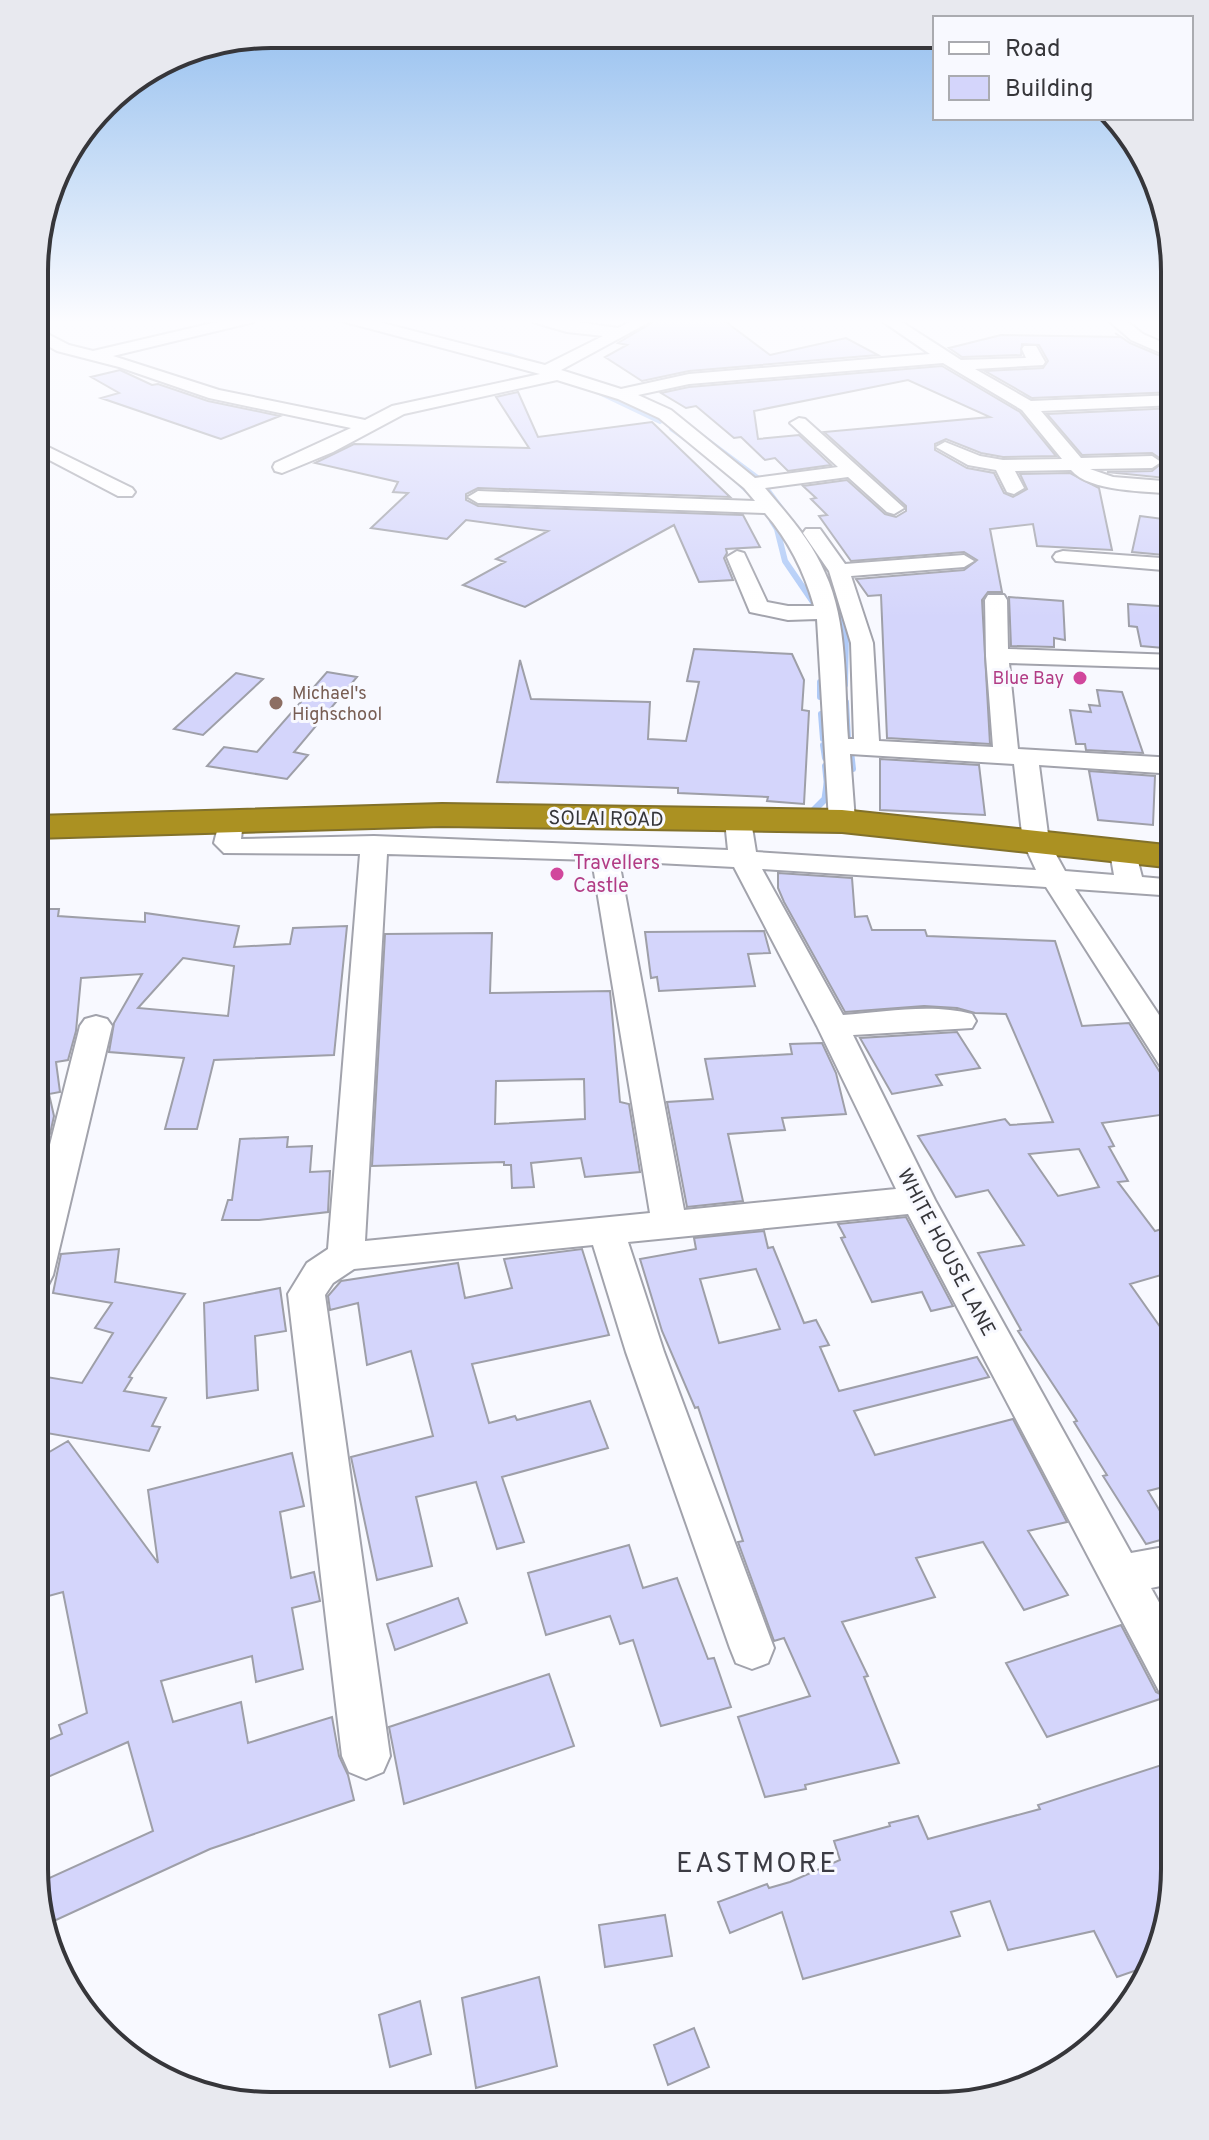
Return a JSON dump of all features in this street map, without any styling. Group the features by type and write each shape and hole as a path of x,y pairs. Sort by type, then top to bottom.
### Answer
{"highway":[{"name":"SOLAI ROAD","path":"48,827 442,815 842,821 1036,842 1127,868 1161,860"}],"street":[{"path":"333,419 367,426"},
{"path":"282,467 327,448 381,419"},
{"path":"671,419 751,484 773,507 790,529 815,573 827,612 842,821"},
{"path":"688,419 774,481 791,497 839,571 864,654 862,690 867,747"},
{"path":"1038,419 1075,466 1094,479 1161,486"},
{"path":"799,423 894,508"},
{"path":"945,447 975,461 1003,466 1152,462"},
{"path":"48,452 125,492"},
{"path":"1003,466 1014,488"},
{"path":"751,484 853,471"},
{"path":"478,497 773,507"},
{"path":"737,557 758,607 788,613 827,612"},
{"path":"1063,557 1161,564"},
{"path":"839,571 964,561"},
{"path":"996,600 997,656 1036,842 1055,879 1161,1042"},
{"path":"997,656 1161,665"},
{"path":"839,746 1161,765"},
{"path":"230,821 227,843 234,847 374,844 604,851 1055,879 1127,868 1161,882"},
{"name":"WHITE HOUSE LANE","path":"738,821 743,858 833,1026 918,1200 1161,1651"},
{"path":"346,1256 374,844"},
{"path":"604,851 669,1223"},
{"path":"833,1026 912,1020 961,1021"},
{"path":"48,1222 96,1026"},
{"path":"366,1756 306,1294 320,1273 346,1256 918,1200"},
{"path":"606,1229 645,1352 752,1648"},
{"path":"1119,1575 1161,1567"}],"building":[{"path":"162,419 273,419 221,439"},
{"path":"510,419 530,419 538,437 652,422 730,497 478,488 466,494 466,500 478,506 743,515 760,547 726,549 724,558 733,580 699,582 674,525 525,607 463,585 505,562 496,559 548,531 466,520 447,539 371,528 408,493 393,492 398,482 315,463 354,444 529,448"},
{"path":"711,419 755,419 758,439 799,435 831,465 788,471 775,458 765,460 741,437 734,438"},
{"path":"969,419 1026,419 1056,456 1003,457 981,453 946,439 935,444 935,450 967,468 994,473 1004,493 1013,497 1027,489 1020,474 1070,473 1099,488 1112,550 1037,546 1033,524 990,529 1002,592 988,592 982,600 990,744 887,738 881,595 868,596 856,579 964,570 977,560 964,552 851,561 819,516 827,515 803,486 847,480 885,514 896,517 906,511 906,506 824,432"},
{"path":"1051,419 1161,419 1161,459 1152,453 1082,455"},
{"path":"1161,464 1161,478 1107,472 1152,471"},
{"path":"1140,516 1161,519 1161,555 1132,552"},
{"path":"1009,597 1063,601 1065,640 1054,638 1054,647 1011,646"},
{"path":"1128,604 1161,606 1161,648 1141,646 1137,627 1129,626"},
{"path":"694,649 792,654 804,680 802,710 809,711 804,804 767,801 768,797 678,793 678,788 497,782 520,660 531,699 650,702 648,739 686,741 699,682 687,681"},
{"path":"327,672 357,677 294,752 308,755 287,779 207,766 224,747 257,752"},
{"path":"236,673 263,679 203,735 174,729"},
{"path":"1097,690 1122,692 1143,753 1086,750 1085,744 1076,744 1070,710 1091,712 1089,705 1100,706"},
{"path":"880,759 979,765 985,815 880,810"},
{"path":"1089,771 1155,776 1153,825 1098,820"},
{"path":"778,873 852,878 855,917 867,916 872,930 925,930 927,936 1055,941 1082,1026 1129,1023 1161,1074 1161,1115 1102,1123 1114,1146 1109,1147 1128,1181 1118,1182 1155,1231 1161,1229 1161,1275 1130,1284 1161,1328 1161,1488 1148,1491 1161,1513 1161,1540 1146,1544 1103,1476 1107,1475 1074,1422 1077,1421 1018,1331 1021,1330 978,1253 1024,1245 988,1190 956,1197 918,1136 1005,1119 1010,1125 1053,1122 1006,1014 924,1006 845,1012 778,888","holes":["1079,1149 1099,1187 1058,1196 1029,1154"]},
{"path":"48,909 59,909 58,916 145,922 145,913 239,926 234,947 290,944 293,928 347,926 334,1055 214,1060 197,1129 165,1129 184,1058 109,1052 114,1023 142,974 81,978 76,1031 68,1060 56,1062 60,1092 49,1094 54,1116 48,1135","holes":["183,958 234,966 228,1016 138,1008"]},
{"path":"764,931 770,953 748,954 755,986 659,991 657,977 651,978 645,932"},
{"path":"492,933 490,993 610,991 620,1102 629,1104 640,1172 585,1177 581,1158 531,1163 534,1187 512,1188 511,1165 504,1165 504,1162 372,1166 385,934","holes":["584,1079 585,1119 495,1124 496,1081"]},
{"path":"957,1032 980,1068 936,1075 942,1085 892,1094 860,1038"},
{"path":"822,1043 836,1073 846,1114 782,1118 785,1130 728,1134 743,1201 687,1207 667,1102 713,1099 705,1059 792,1054 790,1044"},
{"path":"288,1137 287,1147 312,1146 310,1172 330,1171 328,1212 259,1220 222,1220 228,1200 232,1200 240,1139"},
{"path":"906,1217 953,1306 931,1311 922,1292 872,1302 841,1238 845,1237 838,1224"},
{"path":"764,1231 768,1248 773,1247 804,1323 816,1320 829,1345 820,1347 839,1391 977,1357 989,1377 854,1411 875,1455 1013,1419 1067,1522 1028,1531 1068,1595 1024,1610 983,1542 916,1558 935,1597 842,1622 868,1676 864,1677 899,1763 765,1797 738,1717 810,1696 784,1638 774,1641 738,1542 743,1541 698,1407 695,1408 662,1331 640,1259 696,1249 694,1238","holes":["756,1269 780,1329 719,1343 700,1279"]},
{"path":"119,1249 115,1282 185,1294 129,1377 132,1378 124,1391 166,1398 152,1426 160,1427 149,1451 48,1433 48,1377 82,1383 113,1333 95,1328 112,1303 53,1293 61,1254"},
{"path":"582,1249 609,1335 472,1364 489,1423 515,1416 517,1420 590,1401 608,1448 502,1477 524,1542 497,1549 476,1482 416,1497 432,1566 377,1580 351,1457 433,1436 411,1351 367,1365 358,1303 330,1310 328,1296 341,1281 458,1263 465,1298 512,1288 504,1259"},
{"path":"280,1288 286,1331 255,1336 258,1390 207,1398 204,1303"},
{"path":"68,1441 158,1563 148,1490 292,1453 304,1506 280,1512 291,1578 314,1572 320,1601 292,1608 303,1669 256,1682 252,1656 161,1681 173,1722 241,1702 248,1743 332,1717 339,1756 354,1800 210,1849 54,1921 48,1879 153,1831 128,1742 48,1777 48,1740 62,1734 59,1725 87,1713 63,1592 48,1596 48,1453"},
{"path":"629,1545 643,1588 677,1578 708,1659 714,1658 731,1707 661,1726 633,1640 620,1644 610,1616 546,1635 528,1573"},
{"path":"458,1598 467,1623 395,1650 387,1624"},
{"path":"1121,1625 1161,1699 1047,1737 1006,1663"},
{"path":"549,1674 574,1746 404,1804 389,1727"},
{"path":"1161,1765 1161,1884 1153,1927 1136,1970 1117,1977 1094,1931 1008,1950 990,1901 951,1912 960,1936 803,1979 782,1912 730,1933 718,1902 767,1884 769,1888 790,1882 840,1860 834,1841 890,1826 889,1823 918,1816 928,1839 1040,1809 1038,1805"},
{"path":"665,1915 672,1956 605,1967 599,1925"},
{"path":"539,1977 557,2066 476,2088 462,1998"},
{"path":"420,2001 431,2054 390,2067 379,2015"},
{"path":"694,2028 709,2067 668,2085 654,2045"}],"waterway":[{"path":"653,419 660,422"},
{"path":"671,429 688,441"},
{"path":"696,431 759,478"},
{"path":"1046,439 1063,462 1058,464"},
{"path":"733,478 755,499"},
{"path":"764,484 793,523"},
{"path":"764,510 773,523"},
{"path":"772,521 785,561 815,605"},
{"path":"791,521 811,548"},
{"path":"836,608 846,634 845,685"},
{"path":"820,682 820,697"},
{"path":"846,702 848,739"},
{"path":"821,714 823,739"},
{"path":"823,745 825,758"},
{"path":"851,751 853,769"},
{"path":"825,766 827,785"},
{"path":"811,813 825,799 827,785"}],"place":[{"name":"Blue Bay","path":"1080,678"},
{"name":"Michael's Highschool","path":"276,703"},
{"name":"Travellers Castle","path":"557,874"}],"district":[{"name":"EASTMORE","path":"757,1862"}]}
